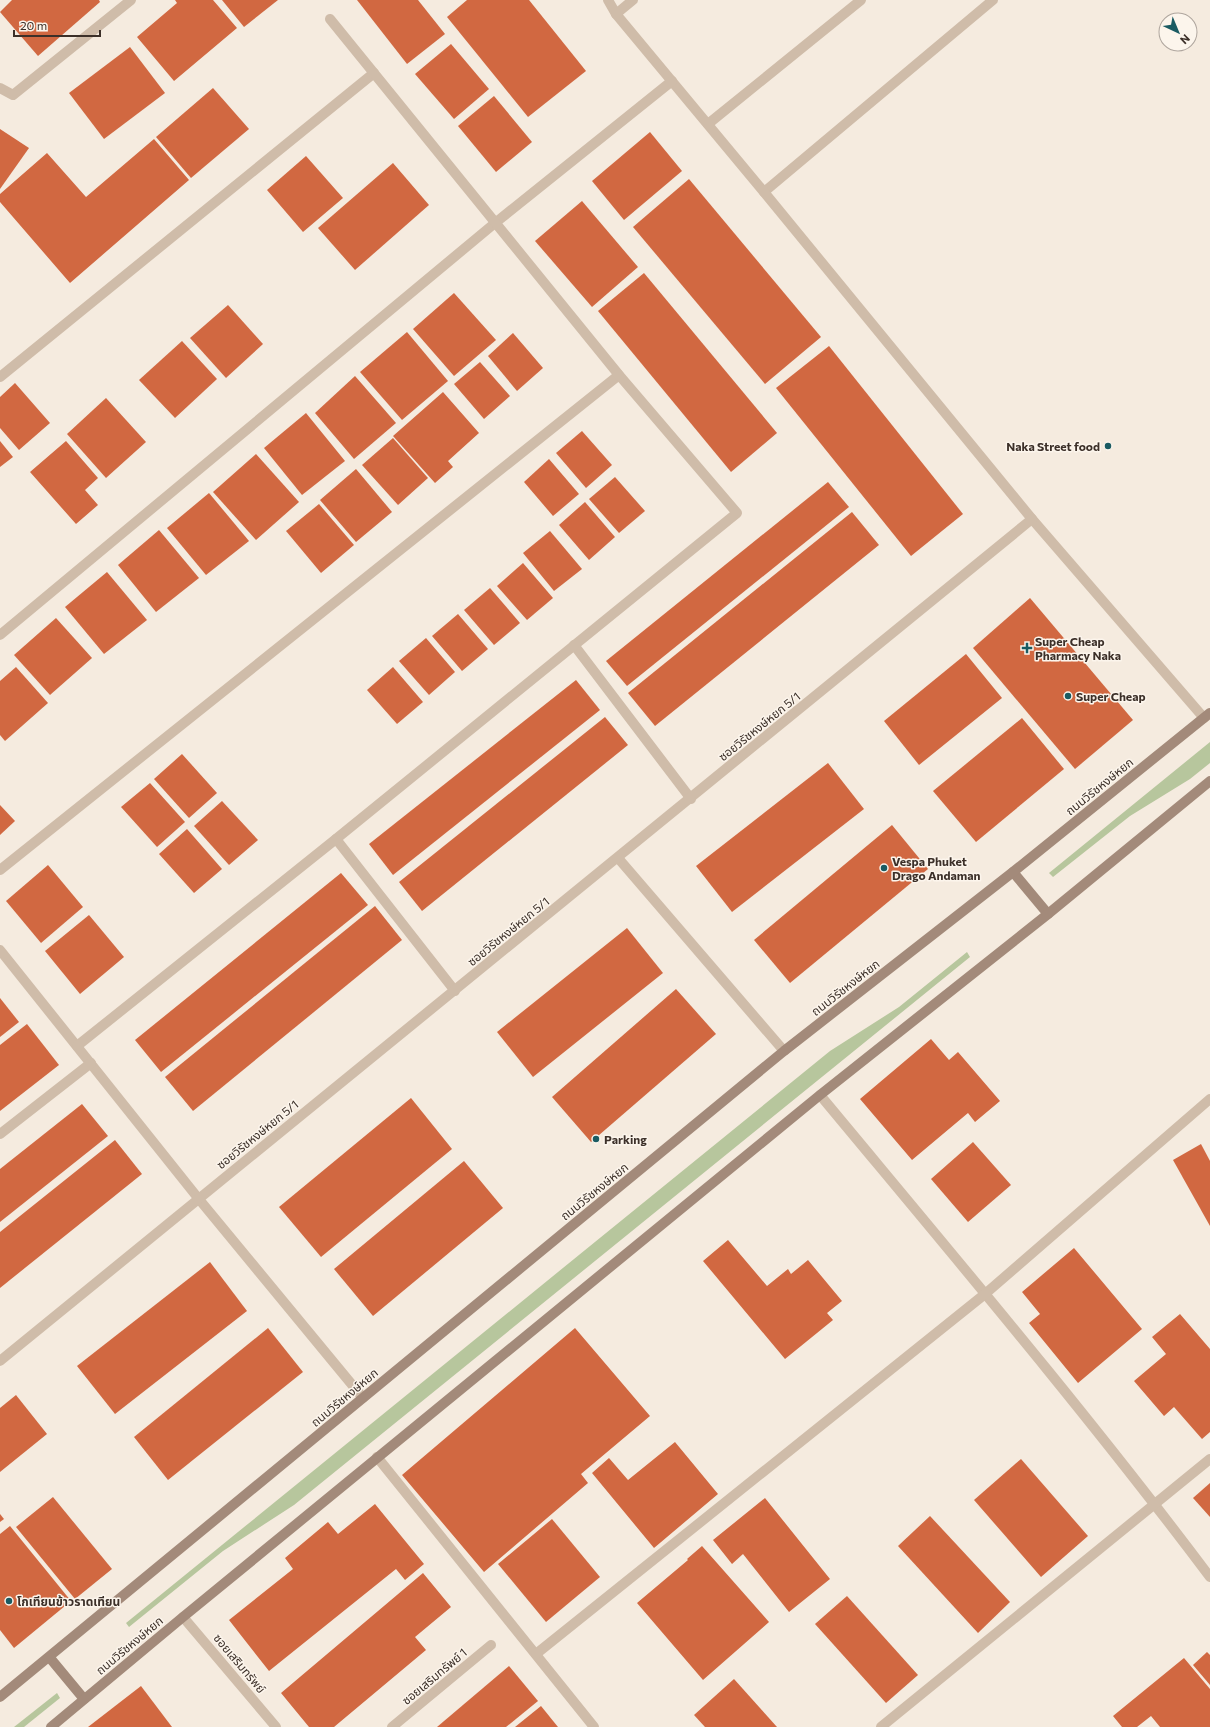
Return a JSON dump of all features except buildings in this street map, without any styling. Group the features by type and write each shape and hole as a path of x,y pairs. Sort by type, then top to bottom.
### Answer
{"main road":[{"name":"ถนนวิรัชหงษ์หยก","path":"0,1697 50,1658 784,1051 1013,872 1207,715"},
{"name":"ถนนวิรัชหงษ์หยก","path":"51,1727 183,1616 820,1095 1048,914 1210,781"},
{"path":"1013,872 1048,914"},
{"path":"50,1658 84,1699"}],"street":[{"path":"0,88 13,95 131,0"},
{"path":"608,0 616,14 1032,519 1207,715"},
{"path":"616,14 633,0"},
{"path":"708,124 861,0"},
{"path":"764,192 992,0"},
{"path":"76,1046 336,839 737,513 619,375 330,19"},
{"path":"0,377 374,73"},
{"path":"0,635 495,222 672,81"},
{"path":"0,870 619,375"},
{"name":"ซอยวิรัชหงษ์หยก 5/1","path":"0,1361 198,1198 691,799 1032,519"},
{"path":"574,645 691,799"},
{"path":"336,839 455,991"},
{"path":"618,858 784,1051"},
{"path":"0,951 198,1198 363,1398"},
{"path":"0,1134 91,1063"},
{"path":"820,1095 985,1294 1155,1503 1210,1577"},
{"path":"536,1654 985,1294 1210,1099"},
{"path":"378,1457 594,1727"},
{"path":"881,1727 1210,1459"},
{"name":"ซอยเสริมทรัพย์","path":"183,1616 276,1727"},
{"name":"ซอยเสริมทรัพย์ 1","path":"392,1727 491,1645"}],"green space":[{"path":"1210,742 1210,763 1190,779 1130,816 1053,877 1049,873"},
{"path":"967,952 970,957 294,1505 223,1551 129,1627 126,1623 830,1051 899,1007"},
{"path":"57,1693 60,1698 24,1727 14,1727"}],"place":[{"name":"Naka Street food","path":"1108,446"},
{"name":"Super Cheap Pharmacy Naka","path":"1027,648"},
{"name":"Super Cheap","path":"1068,696"},
{"name":"Vespa Phuket Drago Andaman","path":"884,868"},
{"name":"Parking","path":"596,1139"},
{"name":"โกเทียนข้าวราดเทียน","path":"9,1601"}]}
